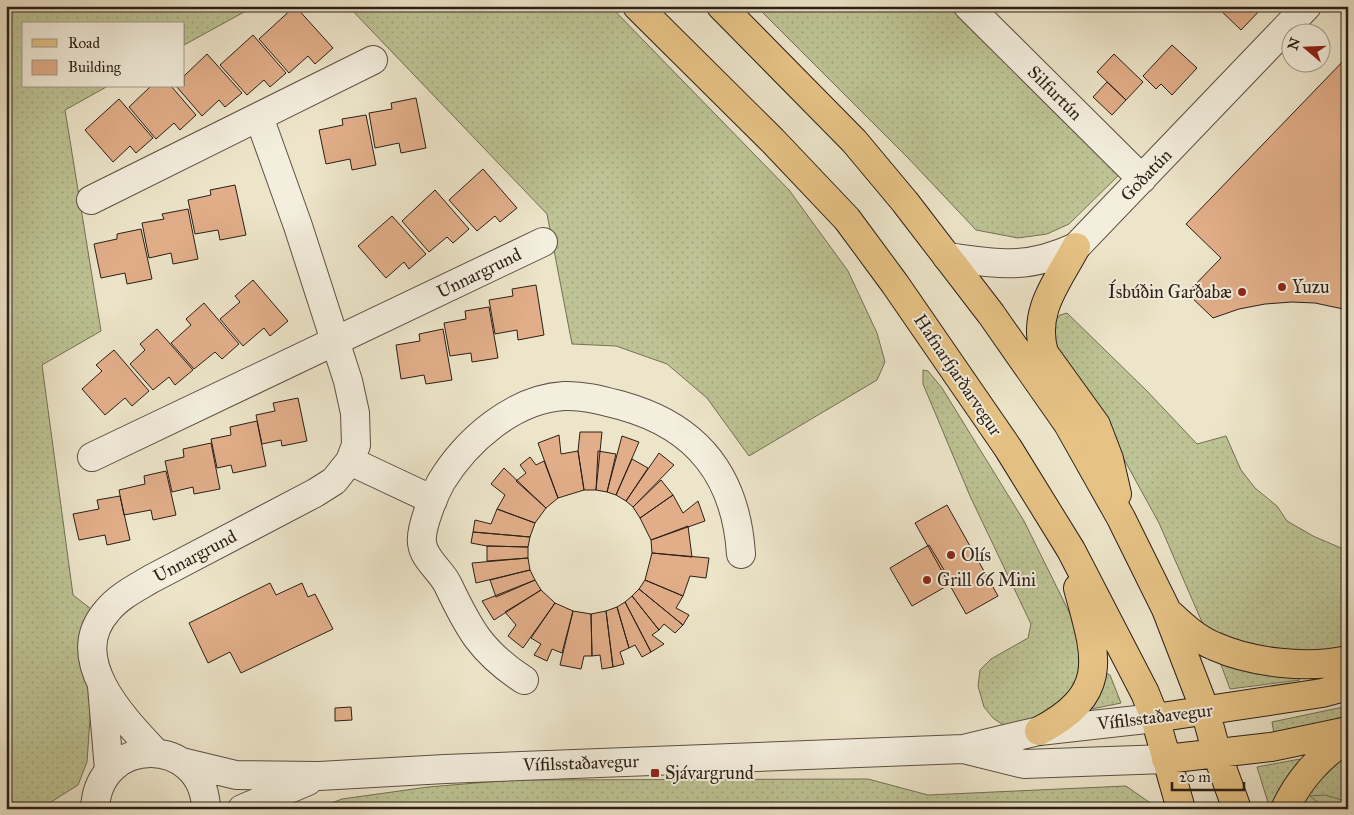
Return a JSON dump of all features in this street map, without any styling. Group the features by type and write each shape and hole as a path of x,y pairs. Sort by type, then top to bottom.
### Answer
{"main road":[{"name":"Hafnarfjarðarvegur","path":"637,6 772,140 847,219 974,396 1071,550 1141,685 1155,718 1182,809"},
{"path":"721,6 854,141 947,256 1068,424 1121,518 1166,609 1205,710 1217,754 1237,809"},
{"path":"1076,247 1045,304 1039,326 1040,340 1044,353 1096,425 1110,459 1121,518"},
{"path":"1039,731 1066,716 1077,705 1086,693 1094,666 1092,642 1075,575 1071,550"},
{"path":"1166,609 1199,638 1212,646 1238,654 1276,661 1318,664 1348,660"},
{"name":"Vífilsstaðavegur","path":"1155,718 1322,693 1348,686"},
{"name":"Vífilsstaðavegur","path":"1166,759 1271,748 1348,731"},
{"path":"1285,809 1308,770 1326,752 1348,737"}],"street":[{"name":"Silfurtún","path":"968,6 1142,179"},
{"name":"Goðatún","path":"947,256 1003,265 1023,264 1054,257 1076,247 1307,6"},
{"path":"91,200 372,60"},
{"name":"Unnargrund","path":"109,770 102,684 92,655 98,623 108,610 126,594 151,579 334,482 350,462 356,445 355,413 348,381 298,226 259,117"},
{"name":"Unnargrund","path":"92,457 543,242"},
{"path":"524,680 488,652 473,634 444,576 430,562 422,543 433,500 446,474 460,455 495,423 540,401 563,396 581,396 650,415 683,434 700,449 726,487 738,523 741,554"},
{"path":"350,462 433,500"},
{"name":"Unnargrund","path":"102,684 132,728 156,753"},
{"name":"Vífilsstaðavegur","path":"109,770 131,756 156,753 182,762 236,775 319,776 445,769 963,749 1039,731 1155,718"},
{"name":"Vífilsstaðavegur","path":"963,749 1024,764 1166,759"},
{"name":"Vífilsstaðavegur","path":"182,762 198,780 204,795 206,809"},
{"path":"95,809 98,789 109,770"},
{"name":"Vífilsstaðavegur","path":"242,809 319,776"}],"green space":[{"path":"6,6 255,6 185,44 185,22 22,22 22,88 104,88 65,110 101,331 42,365 73,595 91,609 84,631 82,651 91,704 87,762 78,785 40,809 6,809"},
{"path":"348,6 610,6 789,190 848,271 877,333 885,362 877,380 749,456 707,398 667,364 616,346 572,344 547,214"},
{"path":"756,6 958,6 1122,172 1069,224 1047,234 1018,238 976,230 910,160"},
{"path":"1067,313 1147,391 1197,444 1226,436 1241,470 1255,488 1277,506 1287,521 1313,536 1348,551 1348,650 1319,654 1235,644 1205,629 1159,523 1120,452 1055,349 1053,323 1060,315"},
{"path":"923,370 928,371 942,388 1024,521 1079,632 1084,651 1074,693 1036,723 1006,727 993,718 984,707 978,686 980,670 991,659 1028,638 1031,624 970,496 923,384"},
{"path":"1220,662 1298,671 1300,680 1230,689"},
{"path":"1106,673 1110,675 1121,703 1092,709 1091,703"},
{"path":"1348,706 1348,716 1274,734 1272,722"},
{"path":"1348,749 1348,809 1301,809 1307,789"},
{"path":"1300,759 1302,763 1276,809 1270,809 1257,767"},
{"path":"868,779 928,795 1126,786 1159,809 316,809 342,799 428,787 512,780"},
{"path":"1325,795 1348,802 1348,809 1326,809 1310,796"}],"building":[{"path":"295,6 333,48 315,64 308,56 289,73 259,39"},
{"path":"1216,6 1264,6 1241,30"},
{"path":"253,35 286,73 270,87 264,80 247,95 220,65"},
{"path":"1172,45 1197,68 1172,95 1161,84 1156,89 1143,76"},
{"path":"207,54 242,93 225,107 219,100 202,116 178,88 185,88 185,75"},
{"path":"1114,54 1143,82 1126,100 1097,72"},
{"path":"1348,56 1348,310 1315,303 1292,302 1265,304 1239,309 1213,318 1187,293 1221,258 1186,224"},
{"path":"1107,82 1126,100 1112,115 1093,97"},
{"path":"149,88 173,88 196,115 180,130 174,123 156,139 129,107"},
{"path":"416,98 426,148 401,153 399,143 375,148 369,113 392,109 391,103"},
{"path":"119,99 153,138 136,153 130,146 113,162 85,130"},
{"path":"366,115 376,165 352,170 350,159 326,164 319,130 343,125 342,119"},
{"path":"483,169 517,208 500,222 495,216 477,231 449,200"},
{"path":"235,185 246,235 220,240 218,230 195,234 188,200 211,195 210,190"},
{"path":"435,190 469,229 453,243 447,237 429,252 402,221"},
{"path":"188,209 198,259 173,264 171,253 149,258 142,223 164,219 162,214"},
{"path":"392,216 426,254 409,269 404,262 386,278 358,246"},
{"path":"141,229 152,279 127,284 125,273 101,278 94,244 117,239 117,234"},
{"path":"253,280 288,321 270,336 264,328 243,346 220,319 240,302 235,296"},
{"path":"536,285 544,335 518,340 517,330 495,334 489,300 513,296 512,289"},
{"path":"204,303 239,344 222,359 215,352 194,369 171,343 191,325 186,319"},
{"path":"489,307 498,358 472,362 471,353 450,356 444,323 466,319 465,311"},
{"path":"157,329 193,370 175,385 169,377 153,390 130,364 145,350 140,344"},
{"path":"443,329 452,380 426,384 424,375 401,379 396,345 420,341 419,334"},
{"path":"114,350 149,391 132,406 125,398 105,415 82,389 102,371 96,365"},
{"path":"298,398 307,441 282,446 281,440 262,444 256,415 275,411 273,403"},
{"path":"257,421 266,466 233,473 231,465 217,468 211,439 231,435 230,427"},
{"path":"580,432 602,432 596,490 584,490 578,451"},
{"path":"559,435 561,454 578,451 584,490 558,498 538,443"},
{"path":"622,436 639,442 616,495 607,492"},
{"path":"211,443 220,489 194,494 193,487 172,492 165,461 184,457 183,449"},
{"path":"598,451 616,454 607,492 596,490"},
{"path":"659,453 674,465 633,507 626,501"},
{"path":"530,457 536,465 544,461 558,498 546,508 516,481 526,473 520,465"},
{"path":"632,459 648,468 626,501 616,495"},
{"path":"504,468 546,508 535,523 497,509 505,495 491,484"},
{"path":"166,471 176,515 153,520 151,510 124,515 119,490 145,484 144,476"},
{"path":"661,480 673,495 640,518 633,507"},
{"path":"673,495 683,513 698,501 705,521 651,540 640,518"},
{"path":"120,496 130,540 107,545 105,535 79,540 73,514 99,509 97,500"},
{"path":"947,505 998,596 966,614 915,523"},
{"path":"497,509 535,523 530,537 473,532 475,520 491,524"},
{"path":"688,526 692,557 652,553 651,540"},
{"path":"473,532 530,537 528,547 487,546 471,543"},
{"path":"929,545 952,583 912,606 890,568"},
{"path":"487,546 528,547 528,558 487,561"},
{"path":"652,553 709,558 706,578 690,576 683,596 645,580"},
{"path":"528,558 530,570 476,583 472,563"},
{"path":"530,570 535,580 496,597 490,580"},
{"path":"535,580 541,590 494,620 482,601"},
{"path":"645,580 683,596 676,608 689,615 683,625 639,589"},
{"path":"270,583 276,595 302,583 308,597 315,594 333,629 241,673 230,652 208,663 189,623"},
{"path":"639,589 683,625 675,633 664,624 659,630 632,596"},
{"path":"541,590 555,603 523,648 508,636 516,625 505,612"},
{"path":"632,596 659,630 652,635 664,644 651,652 625,602"},
{"path":"625,602 651,652 642,657 635,645 629,648 617,607"},
{"path":"555,603 573,611 562,653 552,649 547,661 534,655 541,644 531,638"},
{"path":"617,607 629,648 620,652 624,664 613,667 606,611"},
{"path":"573,611 591,614 592,656 584,656 581,669 560,665"},
{"path":"606,611 613,667 602,669 600,655 592,656 591,614"},
{"path":"351,707 352,720 335,721 335,708"}],"place":[{"name":"Yuzu","path":"1282,287"},
{"name":"Ísbúðin Garðabæ","path":"1242,292"},
{"name":"Olís","path":"951,555"},
{"name":"Grill 66 Mini","path":"927,580"},
{"name":"Sjávargrund","path":"655,773"}]}
